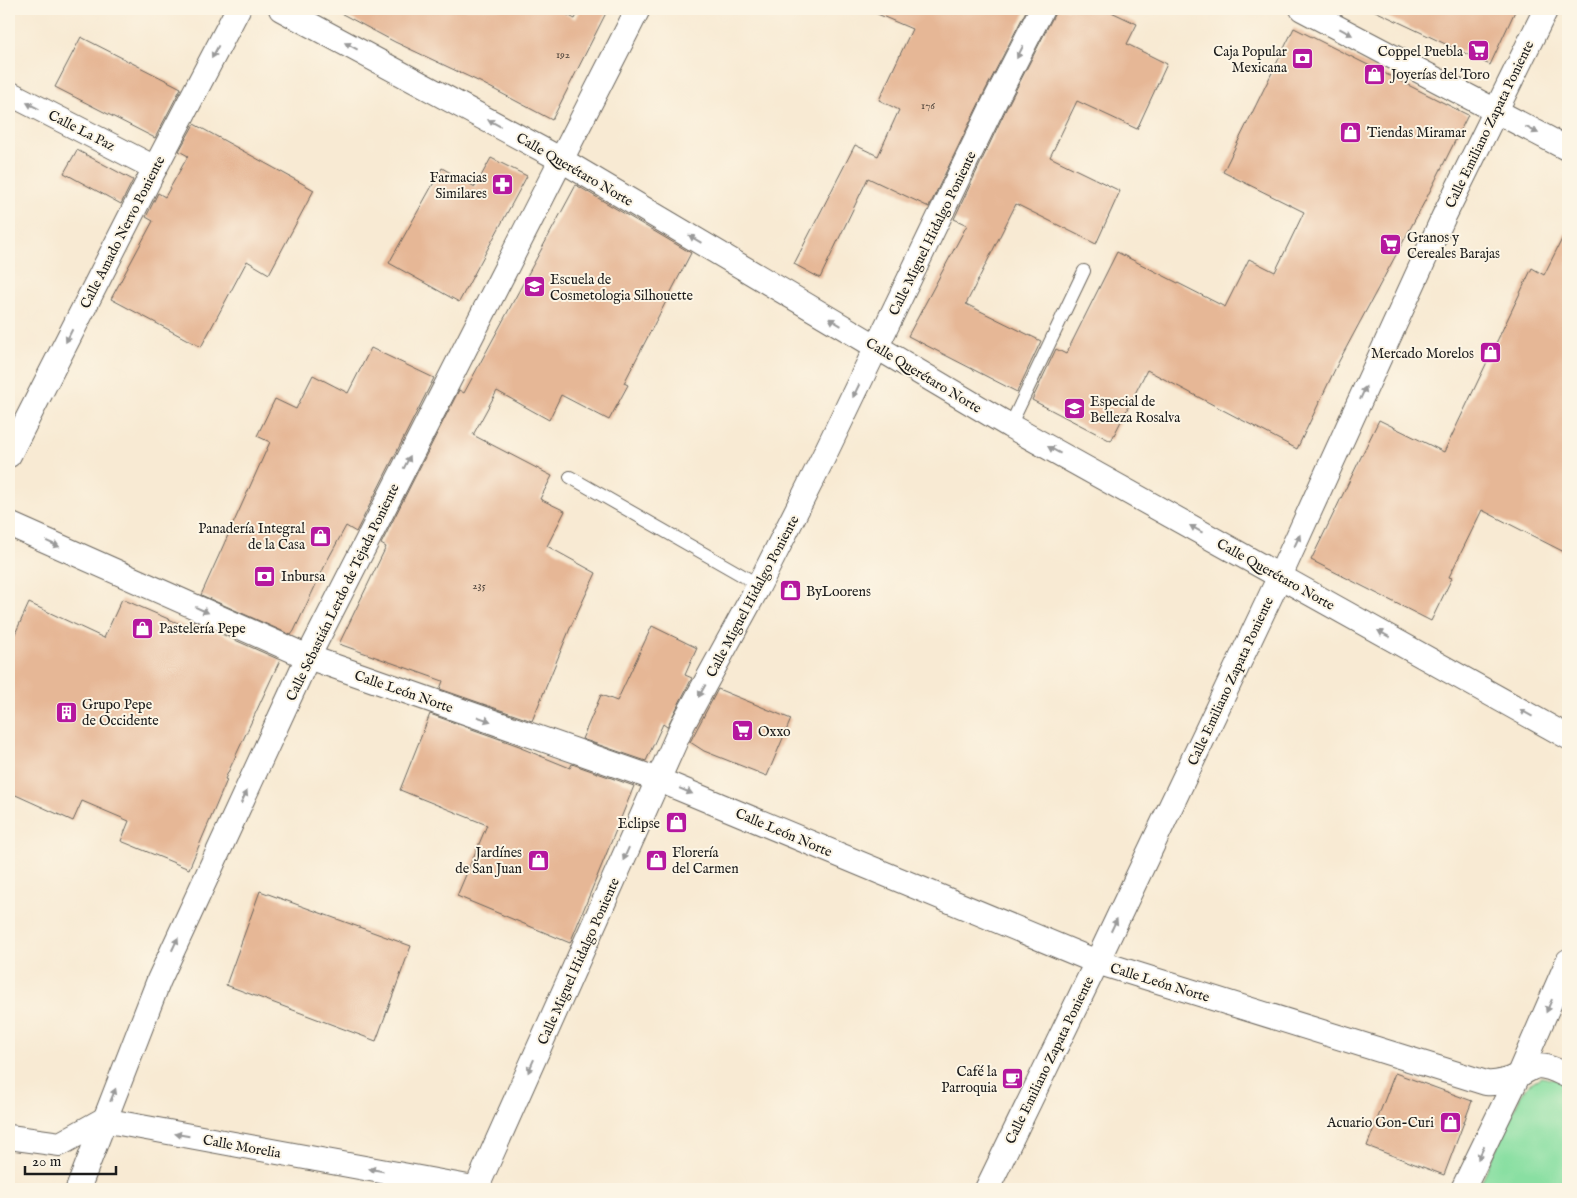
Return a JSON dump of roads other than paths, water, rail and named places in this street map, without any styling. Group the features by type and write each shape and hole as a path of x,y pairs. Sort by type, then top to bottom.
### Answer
{"street":[{"name":"Calle Amado Nervo Poniente","path":"9,455 238,9"},
{"name":"Calle Querétaro Norte","path":"281,9 560,159 1010,426 1568,737"},
{"name":"Calle Sebastián Lerdo de Tejada Poniente","path":"78,1189 103,1120 159,980 308,657 638,9"},
{"name":"Calle Miguel Hidalgo Poniente","path":"477,1189 683,724 759,585 877,347 996,99 1042,9"},
{"path":"1302,9 1568,149"},
{"name":"Calle Emiliano Zapata Poniente","path":"987,1189 1280,576 1440,225 1546,9"},
{"name":"Calle La Paz","path":"9,93 155,168"},
{"name":"Calle León Norte","path":"9,524 308,657 659,780 1097,962 1486,1083 1494,1084 1518,1076 1530,1068 1538,1066 1549,1067 1568,1076"},
{"path":"1463,1189 1518,1076 1568,961"},
{"path":"9,1137 60,1144 103,1120"},
{"name":"Calle Morelia","path":"103,1120 477,1189"}],"lane":[{"path":"1010,426 1084,271"},
{"path":"570,477 759,585"}],"place":[{"name":"Coppel Puebla","path":"1479,51"},
{"name":"Caja Popular Mexicana","path":"1303,59"},
{"name":"Joyerías del Toro","path":"1375,74"},
{"name":"Tiendas Miramar","path":"1351,132"},
{"name":"Farmacias Similares","path":"503,185"},
{"name":"Granos y Cereales Barajas","path":"1391,245"},
{"name":"Escuela de Cosmetologia Silhouette","path":"534,287"},
{"name":"Mercado Morelos","path":"1490,353"},
{"name":"Especial de Belleza Rosalva","path":"1074,409"},
{"name":"Panadería Integral de la Casa","path":"321,536"},
{"name":"Inbursa","path":"265,576"},
{"name":"ByLoorens","path":"790,591"},
{"name":"Pastelería Pepe","path":"143,628"},
{"name":"Grupo Pepe de Occidente","path":"66,712"},
{"name":"Oxxo","path":"742,731"},
{"name":"Eclipse","path":"676,823"},
{"name":"Jardínes de San Juan","path":"538,860"},
{"name":"Florería del Carmen","path":"656,860"},
{"name":"Café la Parroquia","path":"1013,1079"},
{"name":"Acuario Gon-Curi","path":"1450,1122"}]}
